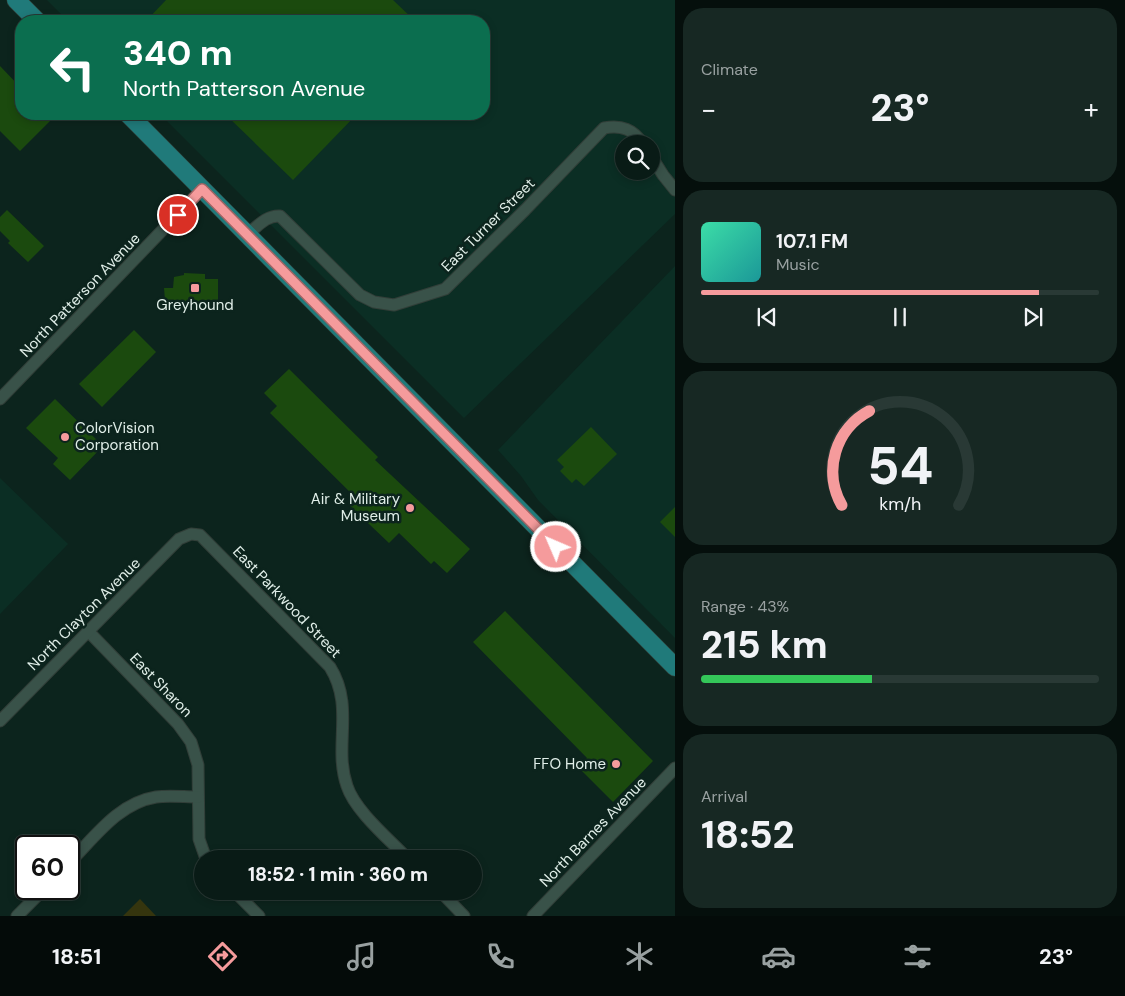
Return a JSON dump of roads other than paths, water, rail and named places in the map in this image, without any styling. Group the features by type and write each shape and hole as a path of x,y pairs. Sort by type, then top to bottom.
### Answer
{"main road":[{"path":"16,0 31,15"},
{"path":"134,120 675,667"}],"street":[{"name":"East Turner Street","path":"247,235 267,218 280,216 360,295 374,302 394,305 445,289 604,128 628,128 638,135"},
{"path":"660,170 675,190"},
{"name":"North Patterson Avenue","path":"0,399 202,189"},
{"name":"North Clayton Avenue","path":"0,721 179,539 194,533"},
{"name":"East Parkwood Street","path":"194,533 205,538 330,667 338,681 342,697 343,770 349,793 357,806 399,850"},
{"name":"East Sharon","path":"88,630 187,735 198,765 199,839 203,850"},
{"name":"North Barnes Avenue","path":"533,916 675,768"},
{"path":"80,852 112,819 132,805 162,796 198,797"},
{"path":"18,916 33,900"},
{"path":"243,900 259,916"},
{"path":"449,900 464,916"}],"place":[{"name":"Greyhound","path":"195,288"},
{"name":"ColorVision Corporation","path":"65,437"},
{"name":"Air & Military Museum","path":"410,508"},
{"name":"FFO Home","path":"616,764"}]}
